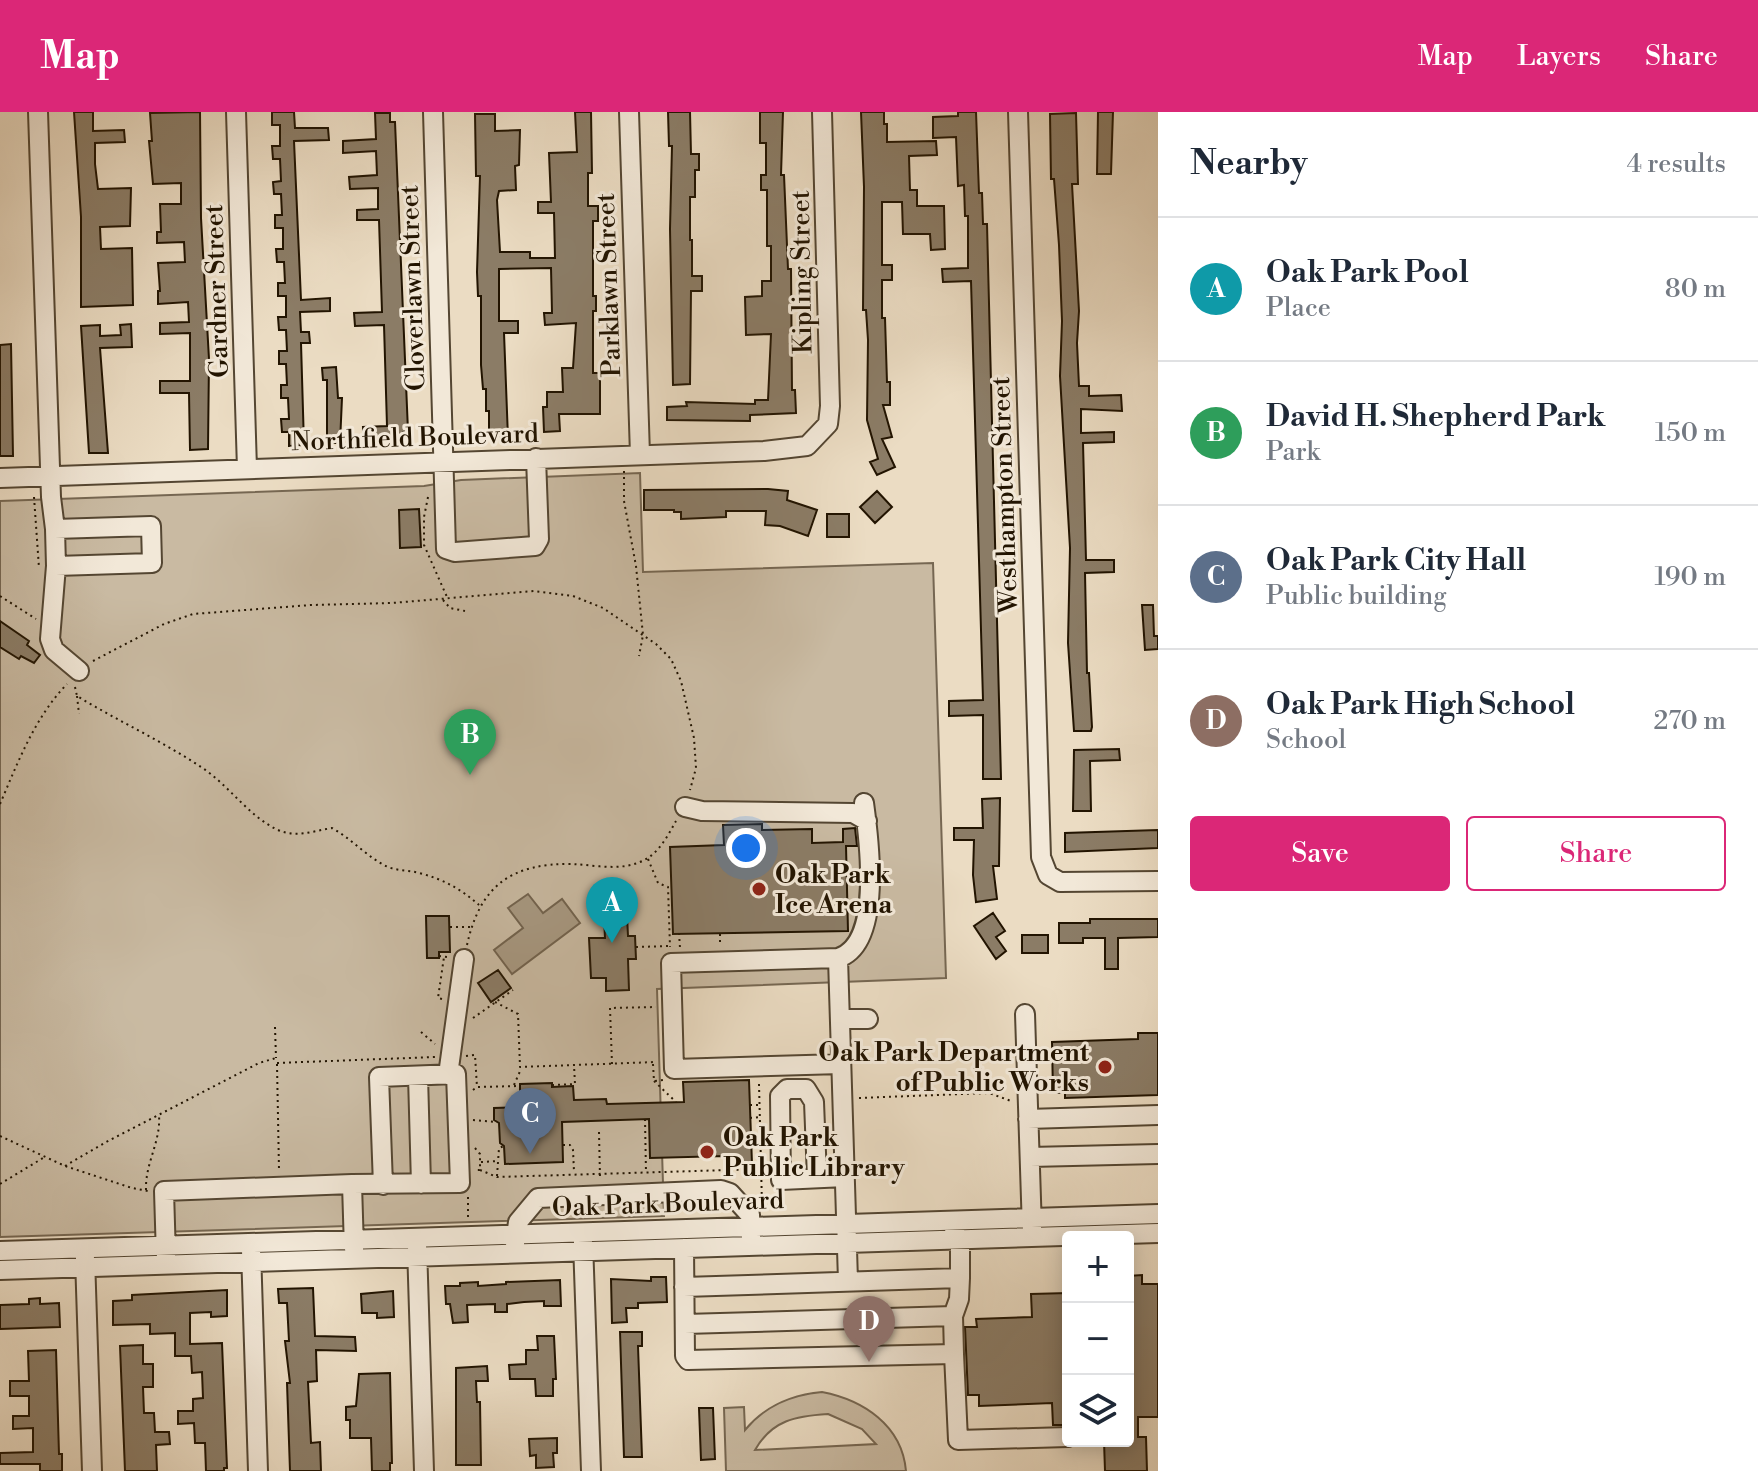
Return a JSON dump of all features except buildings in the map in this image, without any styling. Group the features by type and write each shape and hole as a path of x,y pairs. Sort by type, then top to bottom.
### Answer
{"street":[{"path":"38,112 50,476 55,529 48,567 50,639 54,650 79,671"},
{"name":"Gardner Street","path":"236,112 247,469"},
{"name":"Cloverlawn Street","path":"433,112 446,549 455,552 535,546 539,539 536,458"},
{"name":"Parklawn Street","path":"629,112 640,455"},
{"name":"Kipling Street","path":"822,112 830,406 825,429"},
{"name":"Westhampton Street","path":"1018,112 1041,857 1048,875 1060,882 1158,881"},
{"name":"Northfield Boulevard","path":"0,478 797,449 807,446 825,429"},
{"path":"48,567 152,563 151,526 55,529"},
{"path":"685,807 702,811 866,812 872,865 869,906 858,941 845,956 674,955 674,1069 841,1064"},
{"path":"838,958 848,1281"},
{"path":"448,1075 464,959"},
{"path":"1025,1014 1032,1228"},
{"path":"840,1019 868,1019"},
{"path":"166,1255 155,1191 460,1183 456,1074 379,1077 383,1185"},
{"path":"418,1076 421,1184"},
{"path":"817,1178 814,1102 806,1089 787,1089 780,1096 781,1180 845,1177"},
{"path":"1028,1112 1158,1115"},
{"path":"1030,1157 1158,1154"},
{"path":"352,1184 354,1259"},
{"path":"515,1233 518,1222 538,1198 721,1190 730,1193 757,1221 749,1246"},
{"name":"Oak Park Boulevard","path":"0,1270 85,1258 166,1255 250,1243 354,1239 417,1247 516,1253 960,1239 1158,1214"},
{"name":"Oak Park Boulevard","path":"166,1255 251,1262 354,1259 515,1233 757,1221 846,1224 944,1221 1157,1235"},
{"path":"944,1221 960,1239 959,1299 953,1316 958,1440 1062,1437"},
{"path":"582,1232 591,1471"},
{"name":"Oak Park Boulevard","path":"515,1233 516,1253"},
{"path":"250,1243 258,1471"},
{"path":"417,1247 424,1471"},
{"path":"684,1248 685,1356 694,1362 954,1354"},
{"name":"Oak Park Boulevard","path":"0,1251 85,1258"},
{"path":"85,1258 92,1471"},
{"path":"684,1287 960,1278"},
{"path":"685,1324 953,1316"}],"path":[{"path":"624,471 624,501 636,566 643,635 639,656"},
{"path":"34,497 48,567"},
{"path":"79,671 99,657 164,624 193,614 311,605 534,591 573,596 603,608 643,635 671,659 688,706 696,768 685,807 660,849 640,862 607,867 539,865 507,876 480,906 471,927 464,959"},
{"path":"0,596 40,622 41,614"},
{"path":"443,599 450,608 465,611"},
{"path":"0,804 21,755 53,699 72,679 79,714"},
{"path":"77,696 200,766 276,830 296,836 332,828 351,839 376,862 446,881 480,906"},
{"path":"647,858 658,883 668,887 674,955"},
{"path":"450,927 471,927"},
{"path":"674,955 679,933"},
{"path":"720,934 720,954"},
{"path":"636,947 674,955"},
{"path":"455,1027 513,990"},
{"path":"612,1064 610,1008 662,1007"},
{"path":"275,1027 279,1186"},
{"path":"421,1032 441,1049"},
{"path":"65,1166 259,1063 276,1058"},
{"path":"653,1062 654,1081 676,1102"},
{"path":"552,1085 575,1084 574,1065"},
{"path":"513,1086 522,1067"},
{"path":"757,1221 762,1169 759,1078"},
{"path":"654,1081 669,1080"},
{"path":"471,1094 477,1087 520,1086"},
{"path":"842,1098 989,1093 1003,1096 1028,1112"},
{"path":"750,1105 760,1105"},
{"path":"155,1191 146,1173 158,1138 159,1115"},
{"path":"750,1118 760,1117"},
{"path":"645,1119 646,1173"},
{"path":"472,1120 497,1122"},
{"path":"599,1132 600,1194"},
{"path":"0,1136 65,1166 155,1191"},
{"path":"563,1145 570,1145 573,1150 574,1175"},
{"path":"473,1146 480,1154 480,1170"},
{"path":"497,1177 499,1148 504,1146"},
{"path":"0,1184 44,1157"},
{"path":"480,1162 498,1161"},
{"path":"468,1170 480,1170 497,1177 762,1169"},
{"path":"468,1197 468,1224"}],"shaded area":[{"path":"640,473 643,572 933,563 946,978 657,989 664,1216 0,1237 0,501 424,486 461,480"},
{"path":"528,894 543,913 562,899 580,923 512,974 494,950 523,928 508,908"},
{"path":"822,1392 852,1401 878,1417 897,1440 906,1471 726,1471 724,1408 744,1407 745,1430 770,1408","holes":["828,1414 862,1429 876,1444 755,1450 777,1426 805,1416"]}],"place":[{"name":"David H. Shepherd Park","path":"470,775"},
{"name":"Oak Park Ice Arena","path":"759,889"},
{"name":"Oak Park Pool","path":"612,943"},
{"name":"Oak Park Department of Public Works","path":"1105,1067"},
{"name":"Oak Park Public Library","path":"707,1152"},
{"name":"Oak Park City Hall","path":"530,1154"},
{"name":"Oak Park High School","path":"869,1362"}]}
